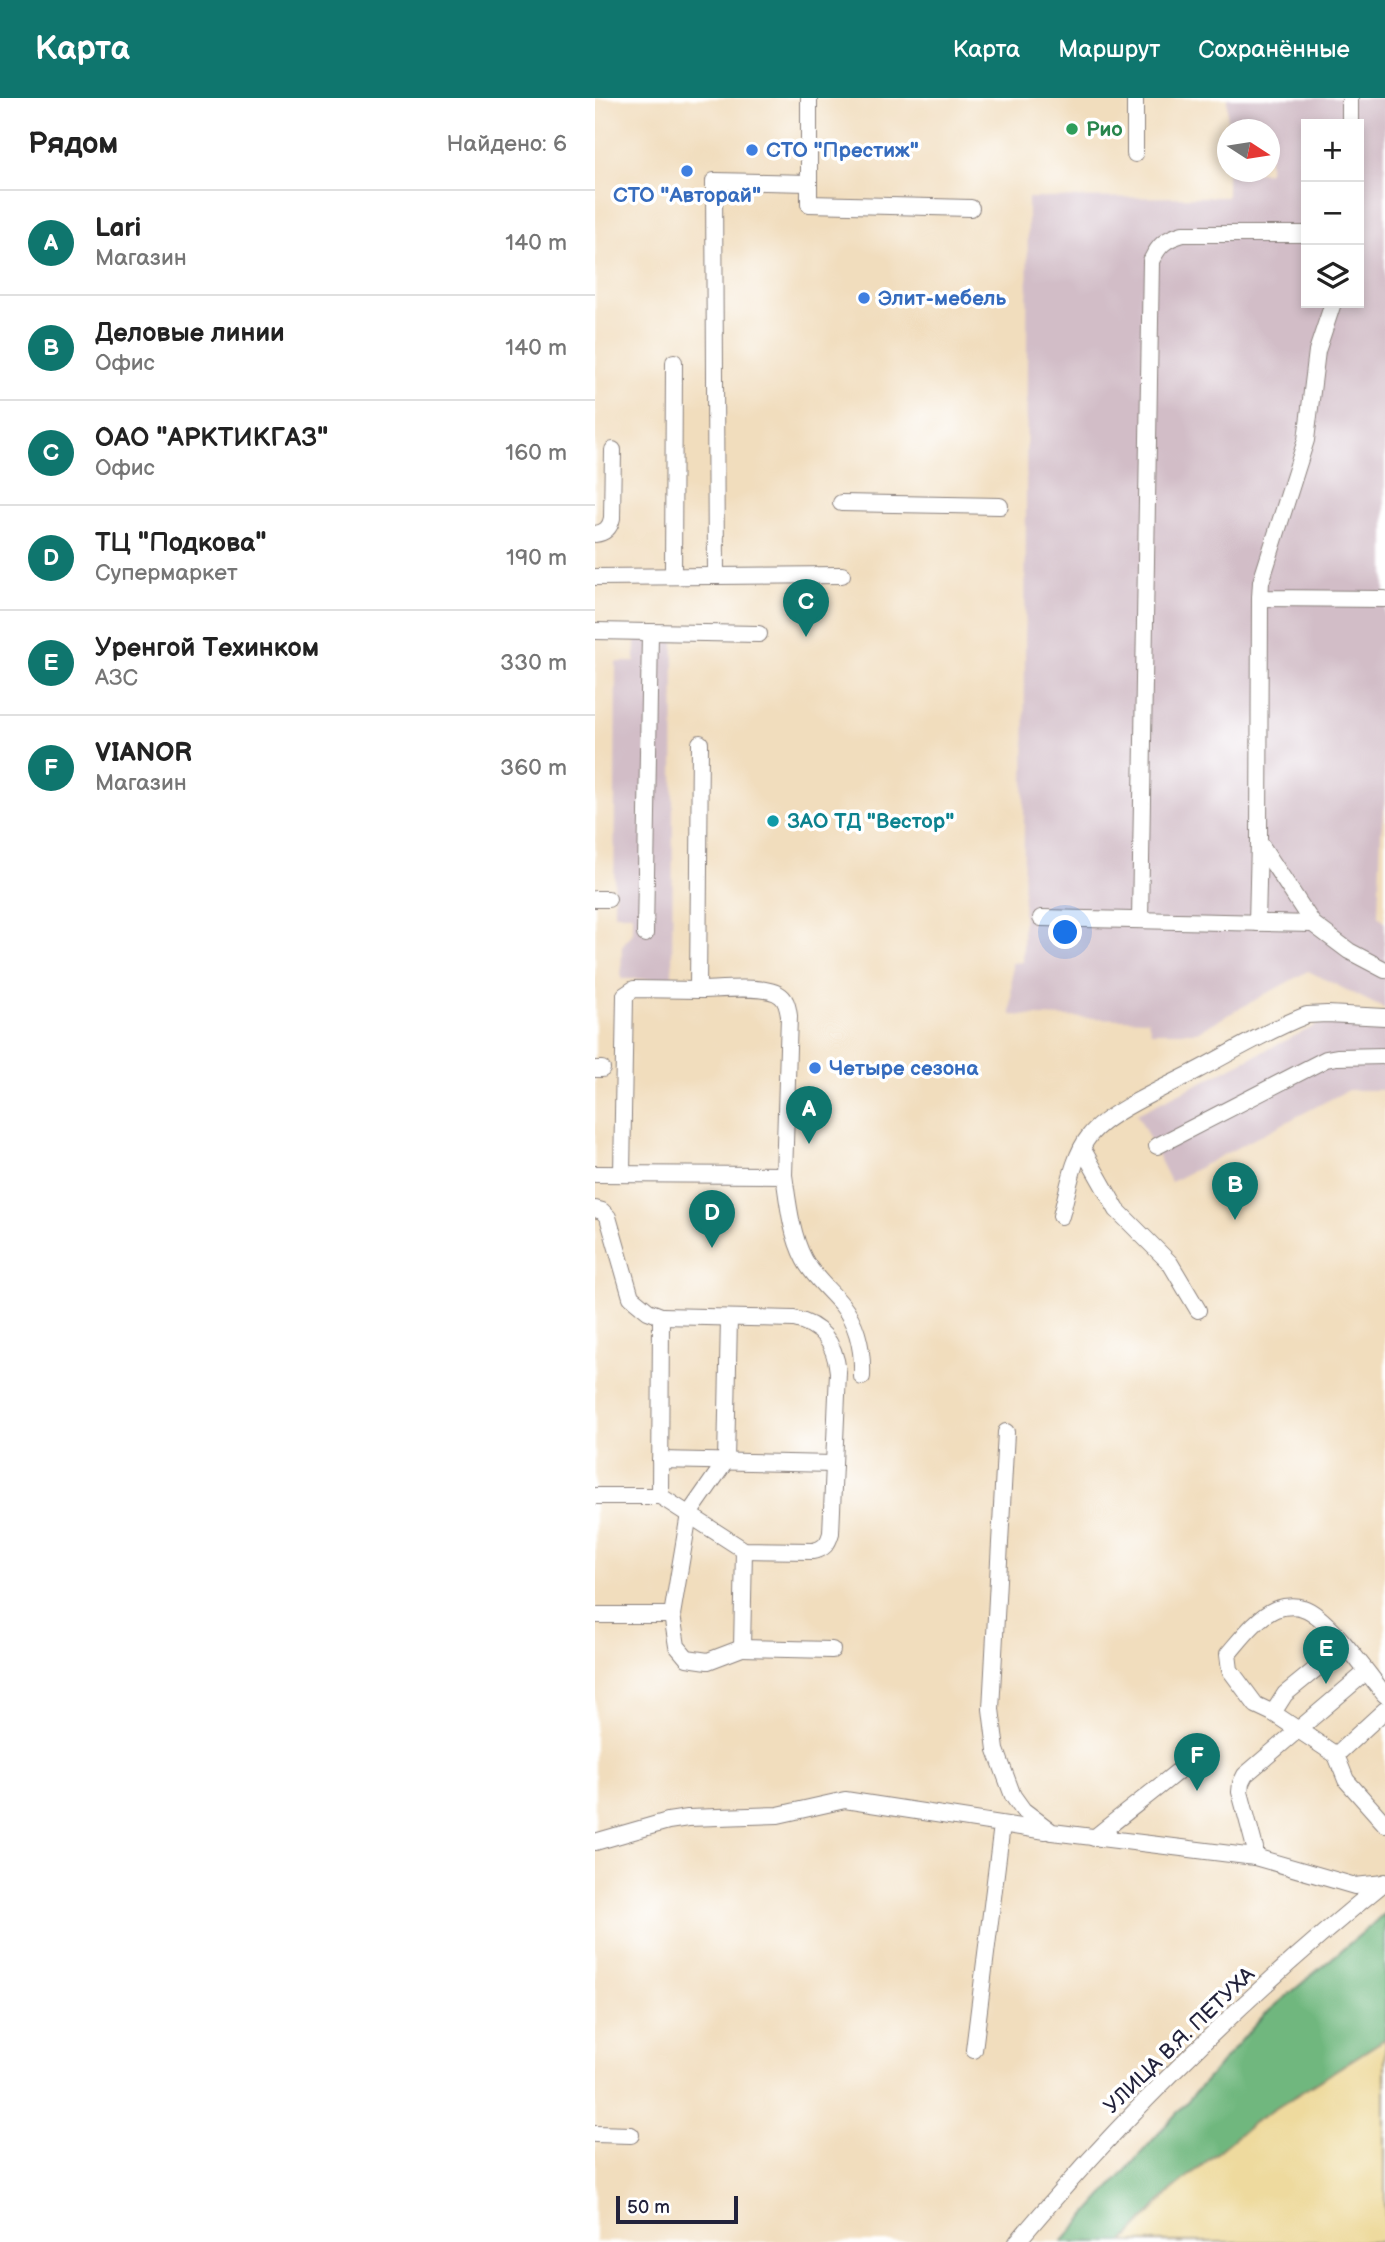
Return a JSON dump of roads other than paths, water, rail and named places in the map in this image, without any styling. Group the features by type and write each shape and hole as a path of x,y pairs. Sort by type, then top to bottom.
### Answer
{"street":[{"path":"810,98 809,204 971,208"},
{"path":"1135,98 1135,154"},
{"path":"1350,98 1350,119"},
{"path":"716,576 714,181 809,183"},
{"path":"1140,920 1151,261 1157,248 1167,238 1183,234 1301,234"},
{"path":"1257,923 1260,598 1264,572 1306,440 1317,351 1331,308"},
{"path":"673,576 674,362"},
{"path":"595,534 605,531 610,525 613,450"},
{"path":"841,503 1000,506"},
{"path":"595,577 842,575"},
{"path":"1260,598 1385,599"},
{"path":"595,631 759,634"},
{"path":"645,934 650,633"},
{"path":"698,989 700,743"},
{"path":"1259,842 1313,924 1349,951 1385,970"},
{"path":"1041,918 1313,924"},
{"path":"622,1174 625,995 628,991 767,990 780,996 785,1001 789,1016 784,1175 798,1244 814,1274 844,1307 850,1318 862,1348 862,1377"},
{"path":"1061,1216 1082,1148 1089,1136 1099,1126 1136,1102 1293,1020 1318,1013 1385,1017"},
{"path":"1157,1146 1326,1059 1385,1056"},
{"path":"1082,1148 1117,1210 1171,1264 1198,1311"},
{"path":"595,1174 784,1175"},
{"path":"595,1209 608,1217 631,1297 648,1311 661,1316 794,1319 807,1322 819,1329 831,1343 838,1372 831,1533 828,1542 821,1549 744,1550 660,1496 595,1496"},
{"path":"660,1496 661,1316"},
{"path":"729,1318 726,1461 689,1514 672,1615 677,1646 687,1658 708,1661 742,1648 832,1650"},
{"path":"1006,1432 992,1699 993,1732 996,1751 1013,1796 1023,1810 1052,1832"},
{"path":"660,1460 834,1464"},
{"path":"742,1648 744,1550"},
{"path":"1385,1695 1326,1624 1305,1608 1290,1605 1273,1610 1247,1632 1229,1654 1230,1670 1256,1705 1273,1713 1336,1755 1346,1780 1385,1824"},
{"path":"595,1615 672,1615"},
{"path":"1273,1713 1285,1694 1344,1646"},
{"path":"1255,1857 1243,1803 1241,1783 1245,1775 1366,1672"},
{"path":"1336,1755 1385,1710"},
{"path":"1094,1838 1164,1785 1197,1755"},
{"path":"595,1842 667,1821 778,1815 845,1800 1094,1838 1255,1857 1355,1886 1385,1883"},
{"path":"974,2050 1002,1825"},
{"name":"УЛИЦА В.Я. ПЕТУХА","path":"1017,2242 1057,2194 1125,2121 1200,2046 1325,1931 1385,1883"},
{"path":"595,2134 631,2135"}],"place":[{"name":"Рио","path":"1072,129"},
{"name":"СТО \"Престиж\"","path":"752,150"},
{"name":"СТО \"Авторай\"","path":"687,171"},
{"name":"Элит-мебель","path":"864,298"},
{"name":"ОАО \"АРКТИКГАЗ\"","path":"806,637"},
{"name":"ЗАО ТД \"Вестор\"","path":"773,821"},
{"name":"Четыре сезона","path":"815,1068"},
{"name":"Lari","path":"809,1144"},
{"name":"Деловые линии","path":"1235,1220"},
{"name":"ТЦ \"Подкова\"","path":"712,1248"},
{"name":"Уренгой Техинком","path":"1326,1684"},
{"name":"VIANOR","path":"1197,1791"}]}
